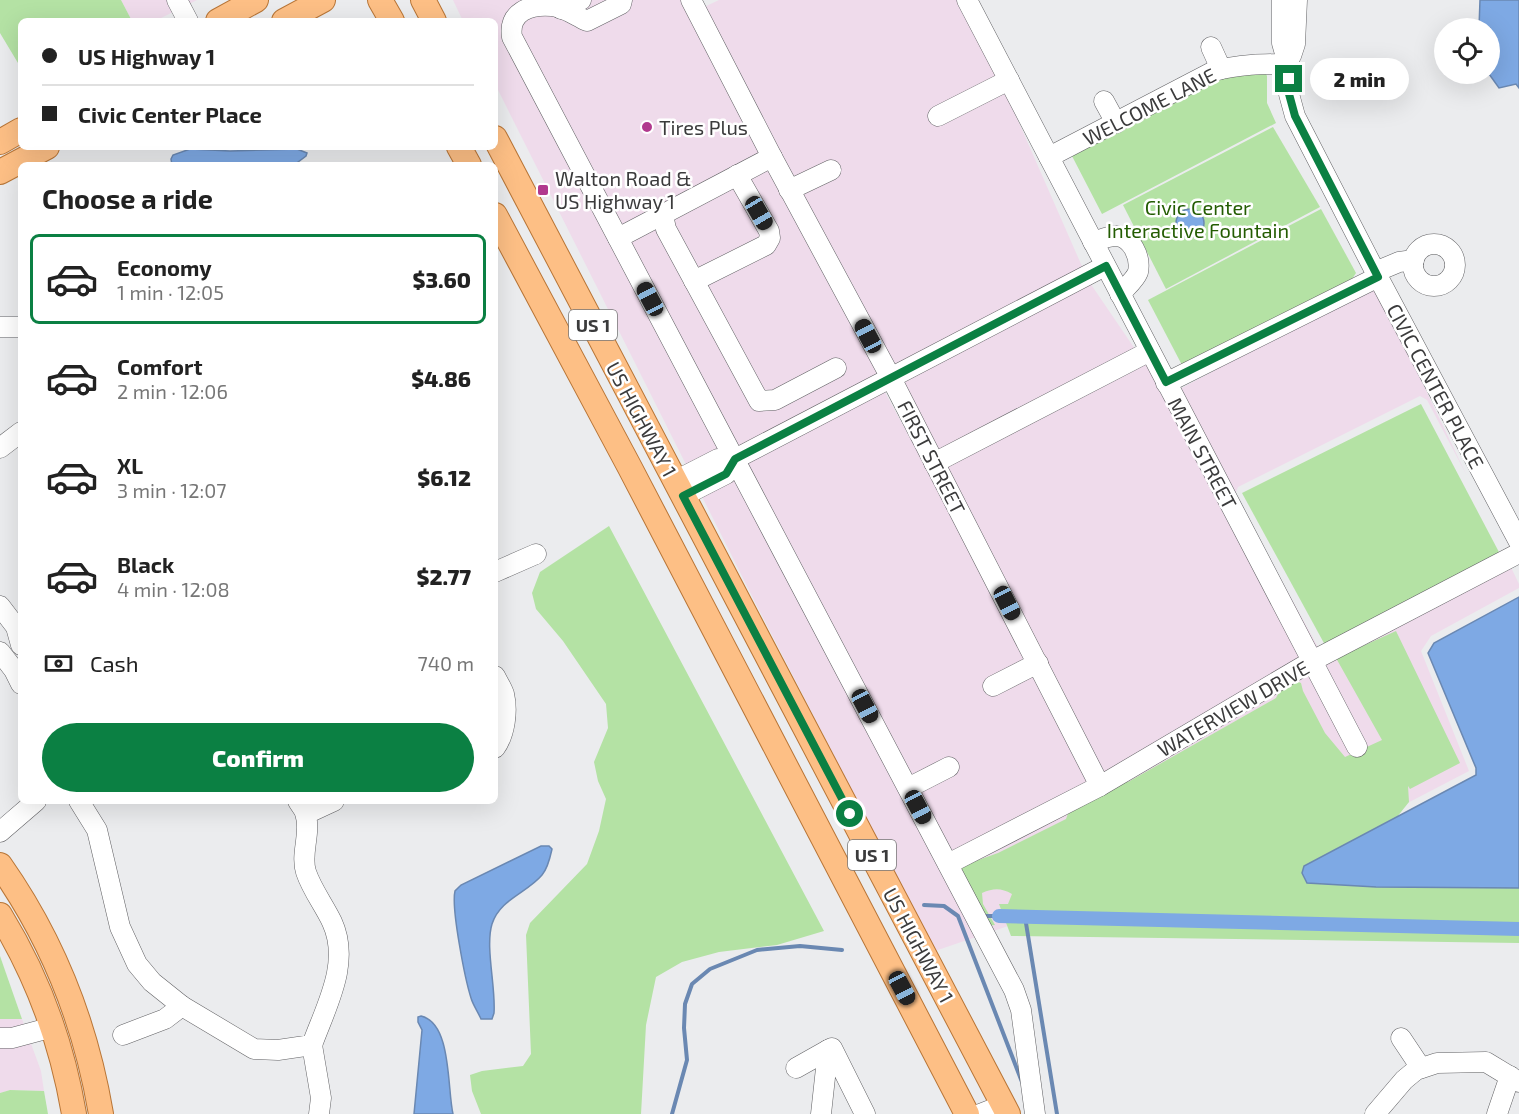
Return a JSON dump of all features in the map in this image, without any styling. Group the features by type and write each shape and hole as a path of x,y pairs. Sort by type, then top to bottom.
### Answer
{"main road":[{"path":"223,18 256,0"},
{"path":"290,18 323,0"},
{"path":"380,0 390,18"},
{"path":"423,0 432,18"},
{"path":"0,143 18,132"},
{"name":"US HIGHWAY 1","path":"498,144 1005,1109"},
{"path":"25,162 43,150"},
{"name":"US HIGHWAY 1","path":"498,220 968,1114"},
{"path":"629,466 662,491 679,488"},
{"path":"0,865 22,896 44,938 67,991 84,1035 101,1114"},
{"path":"0,915 19,946 53,1027 68,1078 74,1114"}],"street":[{"path":"177,0 186,18"},
{"path":"580,0 558,8 528,8 516,15 511,27 512,37 1014,990 1021,1010 1035,1114"},
{"path":"558,8 587,21 621,4 622,0"},
{"name":"MAIN STREET","path":"966,0 1357,747"},
{"name":"CIVIC CENTER PLACE","path":"1282,0 1282,43 1288,64 1289,94 1295,116 1519,542"},
{"name":"CIVIC CENTER PLACE","path":"1288,64 1295,44 1297,0"},
{"name":"FIRST STREET","path":"693,1 789,190 891,378 1100,786"},
{"path":"1211,47 1221,69"},
{"name":"WELCOME LANE","path":"1049,158 1221,69 1232,66 1288,64"},
{"path":"938,116 1009,80"},
{"path":"1104,101 1116,123"},
{"path":"0,143 12,171"},
{"path":"618,238 772,157"},
{"path":"789,190 831,170"},
{"path":"694,281 766,245 770,238 769,231 737,175"},
{"path":"663,215 666,229 754,395 759,400 775,400 836,368"},
{"path":"1093,242 1118,236 1126,239 1135,249 1138,272 1120,294"},
{"path":"1166,382 1241,350 1337,301 1399,262 1414,260"},
{"path":"679,488 726,474 735,459 1106,266"},
{"path":"0,327 18,327"},
{"path":"934,463 1150,351"},
{"path":"0,448 18,434"},
{"name":"WATERVIEW DRIVE","path":"948,864 1100,786 1312,661 1519,553"},
{"path":"498,571 536,554"},
{"path":"0,606 16,627 18,634"},
{"path":"18,646 1,654 18,678"},
{"path":"993,686 1038,663"},
{"path":"498,682 504,693 506,719 498,744"},
{"path":"908,788 949,767"},
{"path":"0,832 33,804"},
{"path":"81,804 97,830 120,927 131,952 152,982 182,1006 254,1049 278,1050 312,1045"},
{"path":"319,1114 321,1098 312,1045 338,976 340,961 333,924 306,873 303,853 306,833 302,808 320,804"},
{"path":"123,1035 165,1019 182,1006"},
{"path":"0,1038 12,1038 53,1027"},
{"path":"1401,1038 1421,1068"},
{"path":"796,1068 832,1048 865,1114"},
{"path":"821,1114 828,1050"},
{"path":"1375,1114 1393,1090 1416,1070 1437,1063 1486,1062 1515,1079 1497,1114"},
{"path":"980,1114 1005,1109"}],"shaded area":[{"path":"121,0 197,0 161,18 130,18"},
{"path":"453,0 681,0 880,373 876,376 966,540 702,8 719,0 965,0 1088,280 1167,396 1375,284 1467,476 1427,400 1420,396 1238,487 1236,497 1319,649 1506,557 1519,588 1431,636 1421,651 1469,771 1300,859 1267,914 1168,913 1000,904 1008,926 935,951 759,610 498,90 498,18 462,18"},
{"path":"0,1019 22,1019 41,1071 44,1091 10,1090 0,1093"}],"green space":[{"path":"0,0 121,0 130,18 18,18 18,63 0,33"},
{"path":"1235,71 1265,72 1267,103 1276,123 1102,214 1072,156"},
{"name":"Civic Center Interactive Fountain","path":"1273,127 1320,207 1166,289 1123,205"},
{"path":"1321,209 1356,273 1352,279 1183,367 1148,300"},
{"path":"1421,404 1500,554 1325,645 1242,493"},
{"path":"609,526 824,931 777,945 719,952 682,962 656,977 646,1025 641,1114 481,1114 472,1091 470,1075 482,1071 523,1066 531,1054 526,935 530,923 587,864 599,831 606,799 598,781 594,762 608,728 606,704 563,641 536,609 532,593 540,572"},
{"path":"1396,631 1460,763 1410,789 1408,786 1409,802 1397,817 1304,866 1304,878 1307,883 1401,887 1519,887 1519,943 1011,936 999,904 1008,904 1012,894 997,889 982,893 983,904 995,925 986,926 960,875 962,868 967,864 998,853 1066,819 1070,808 1124,779 1128,782 1276,698 1280,690 1296,681 1301,683 1325,733 1345,757 1382,740 1336,658"},
{"path":"0,956 22,1019 0,1019"},
{"path":"10,1090 44,1091 48,1114 0,1114 0,1093"}],"water":[{"path":"1480,0 1519,0 1519,88 1516,84 1499,88 1496,84 1500,84 1500,18 1479,18"},
{"path":"187,150 300,150 307,153 298,162 172,162 173,155"},
{"path":"1190,209 1200,213 1204,223 1200,233 1190,237 1180,233 1176,223 1180,213"},
{"path":"1519,597 1519,888 1376,887 1307,883 1302,873 1304,866 1476,775 1476,768 1428,653 1434,643"},
{"path":"541,846 549,846 552,849 544,872 501,908 492,924 490,955 494,1013 492,1019 481,1019 471,998 462,960 455,912 455,891 461,885"},
{"path":"421,1016 431,1021 443,1043 453,1114 414,1114 422,1030 418,1017"}],"waterway":[{"path":"924,905 944,906 958,916 1022,1082"},
{"path":"983,916 999,916"},
{"path":"999,916 1519,929"},
{"path":"1025,917 1057,1114"},
{"path":"672,1114 687,1060 684,1028 685,1004 692,984 710,969 757,950 800,946 842,950"}],"place":[{"name":"Tires Plus","path":"647,127"},
{"name":"Walton Road & US Highway 1","path":"543,190"}],"route":[{"path":"850,814 683,496 726,474 735,459 1106,266 1166,382 1378,277 1295,116 1289,94 1289,79"}]}
